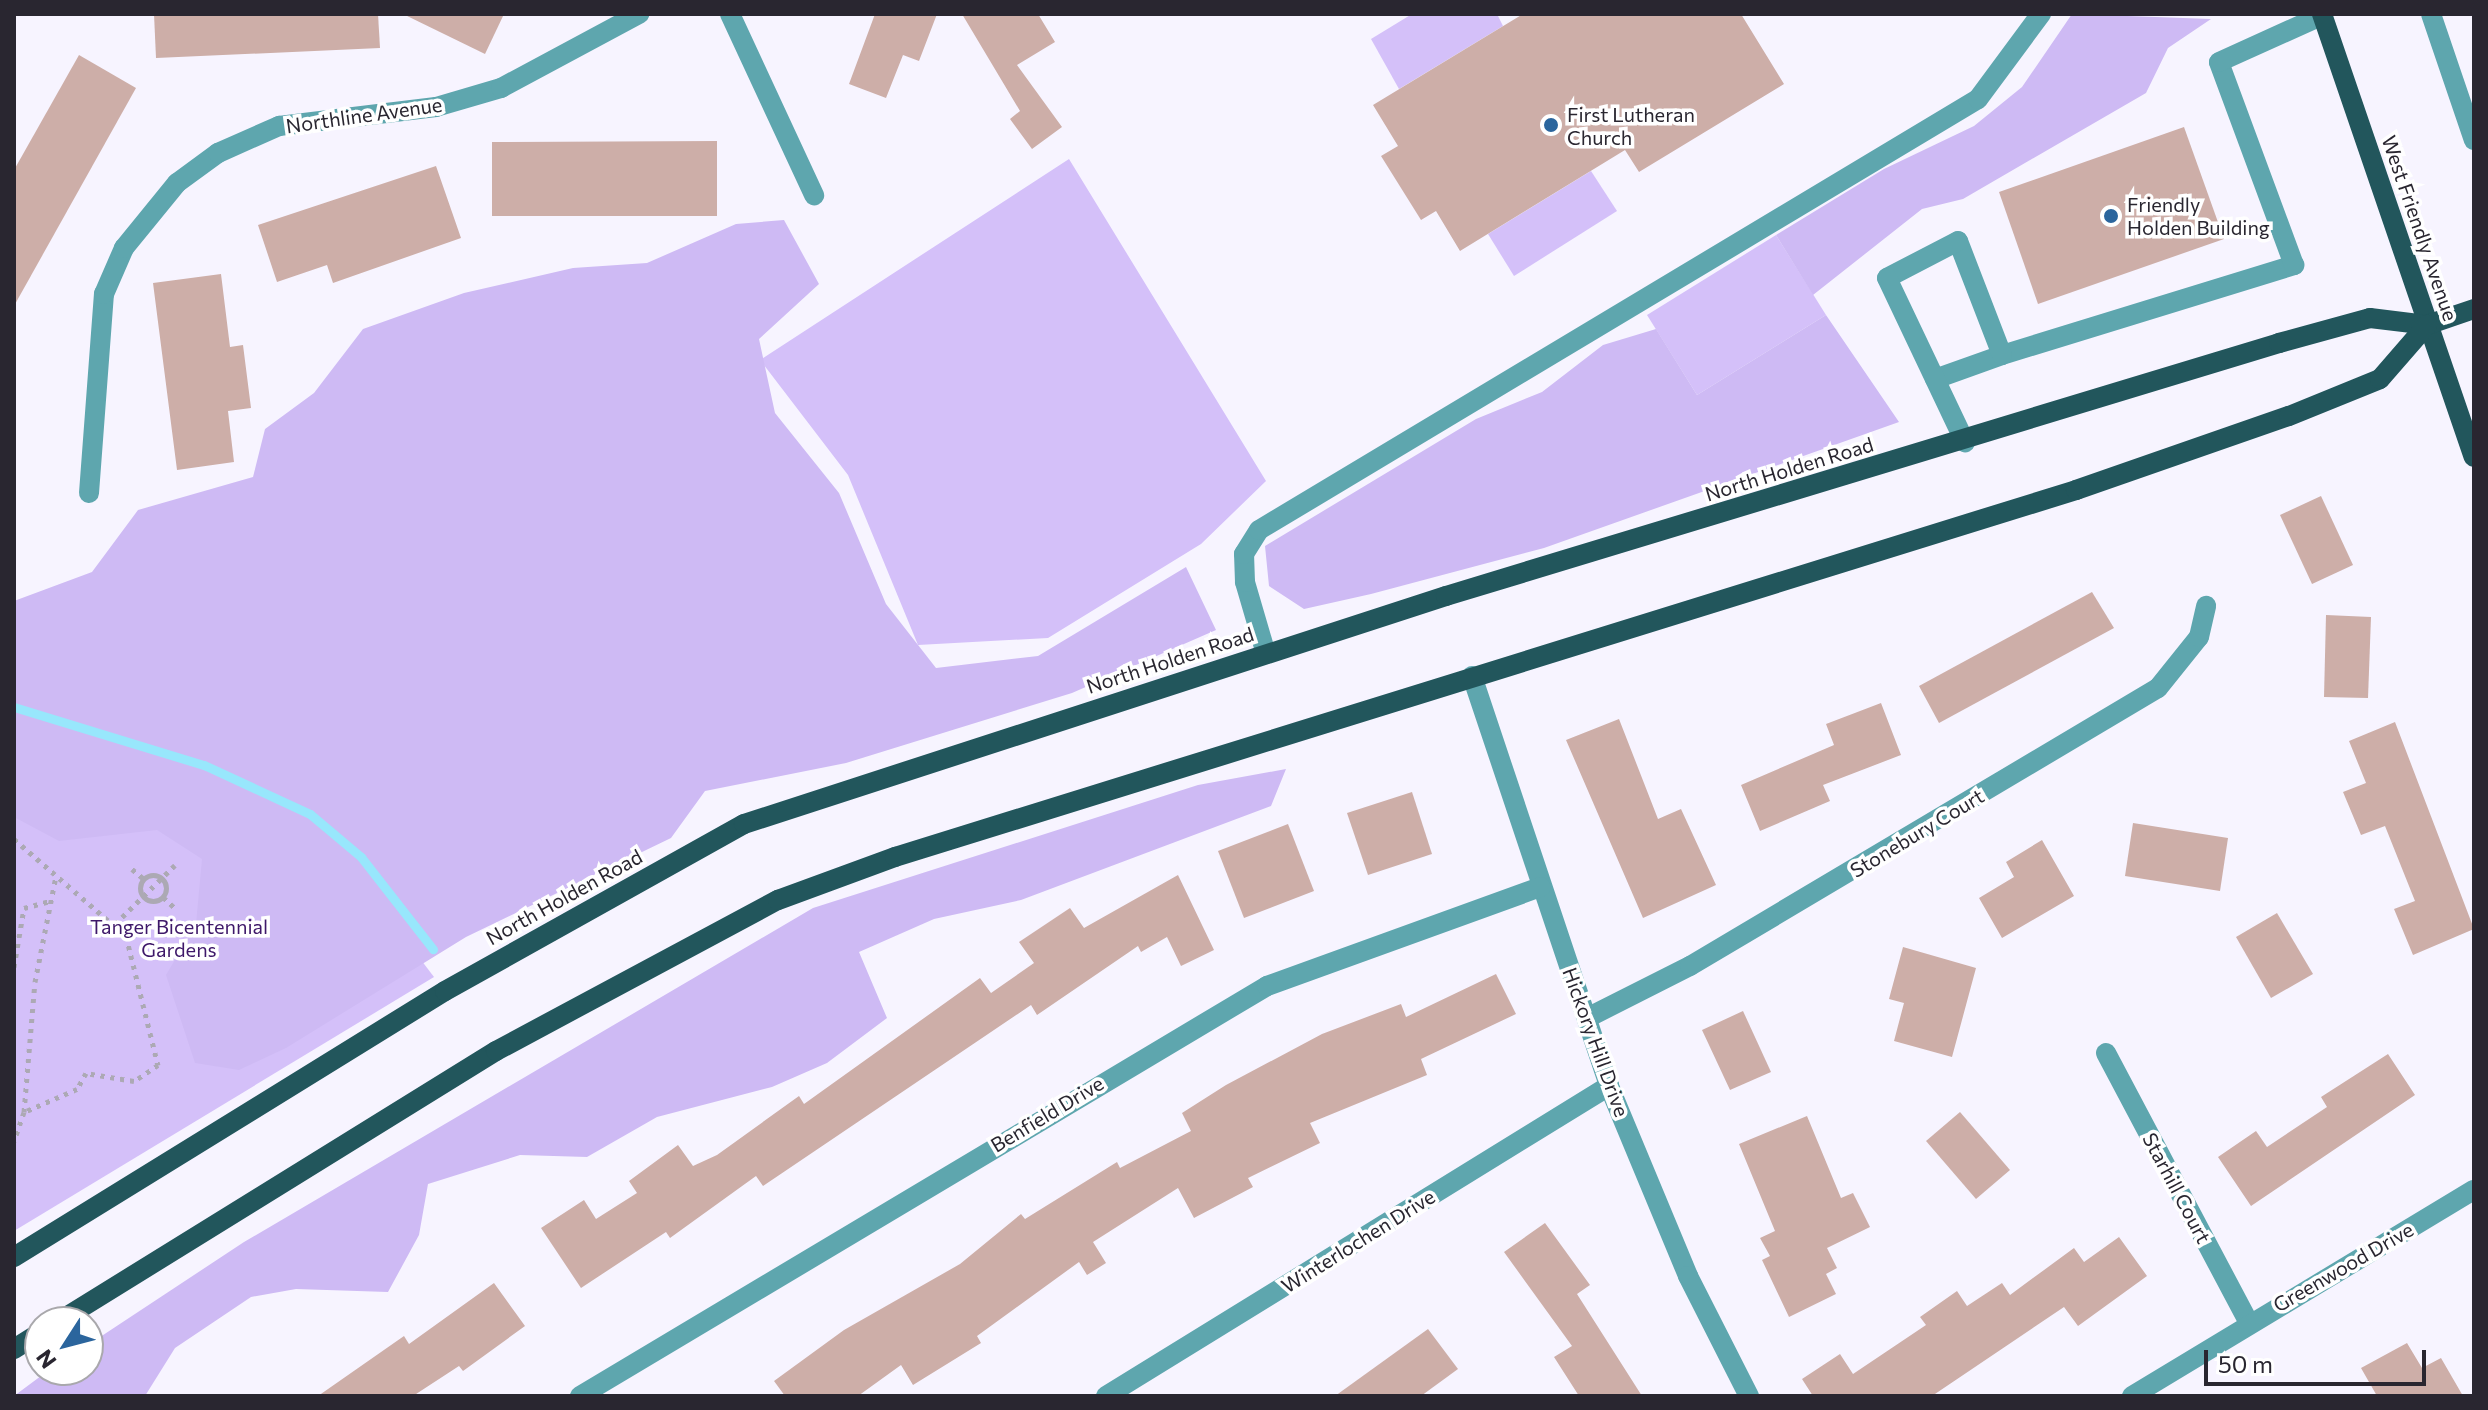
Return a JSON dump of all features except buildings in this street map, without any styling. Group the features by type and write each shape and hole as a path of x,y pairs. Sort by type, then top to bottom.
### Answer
{"main road":[{"name":"West Friendly Avenue","path":"2323,15 2474,457"},
{"name":"North Holden Road","path":"14,1257 445,991 744,824 1266,654 2370,318 2427,325 2474,309"},
{"path":"84,1306 496,1051 778,900 1472,676 2076,490 2289,416 2380,379 2427,325"}],"street":[{"name":"Northline Avenue","path":"89,493 104,294 124,248 177,183 218,153 279,126 436,107 501,88 639,14"},
{"path":"730,14 814,195"},
{"path":"1266,654 1245,582 1244,554 1259,530 1978,99 2041,14"},
{"path":"2431,14 2474,140"},
{"path":"1935,379 2002,355 2294,265 2219,62 2323,15"},
{"path":"1965,442 1887,278 1958,241 2002,355"},
{"name":"Stonebury Court","path":"1587,1018 1690,966 2158,688 2199,637 2206,606"},
{"name":"Hickory Hill Drive","path":"1472,676 1609,1086 1688,1276 1749,1396"},
{"name":"Benfield Drive","path":"580,1396 1267,986 1541,887"},
{"name":"Starhill Court","path":"2106,1053 2249,1323"},
{"name":"Winterlochen Drive","path":"1106,1396 1609,1086"},
{"name":"Greenwood Drive","path":"2132,1396 2474,1190"}],"path":[{"path":"14,839 126,936 158,1065 134,1081 86,1073 77,1089 24,1112"},
{"path":"115,924 145,899 175,865"},
{"path":"132,869 144,879 162,879"},
{"path":"14,1141 24,1112 50,901 57,875"},
{"path":"144,879 145,899"},
{"path":"162,879 163,897 175,908"},
{"path":"145,899 163,897"},
{"path":"14,967 24,908 50,901"}],"green space":[{"path":"1412,14 1497,14 1503,26 1399,89 1371,39"},
{"path":"1069,159 1266,481 1201,544 1048,638 918,645 848,475 760,360"},
{"path":"1591,171 1617,211 1514,276 1488,234"},
{"path":"1776,235 1826,315 1697,395 1647,315"},
{"name":"Tanger Bicentennial Gardens","path":"14,723 310,814 434,977 14,1231"}],"shaded area":[{"path":"2072,14 2211,19 2168,48 2146,93 1963,199 1922,209 1813,295 1776,235 1884,169 1974,126 2022,87"},
{"path":"784,220 819,284 759,339 775,413 839,493 886,604 936,668 1038,656 1186,567 1216,630 1072,693 846,763 705,791 671,838 466,937 286,1048 239,1070 195,1063 166,975 196,924 202,859 157,830 59,841 14,817 14,601 92,572 138,510 253,477 265,429 314,393 363,329 464,293 573,268 647,263 736,224"},
{"path":"1826,315 1899,422 1544,548 1371,594 1304,609 1269,586 1265,546 1476,419 1542,392 1603,345 1656,329 1697,395"},
{"path":"1286,769 1271,806 1021,900 934,919 859,952 887,1018 827,1063 772,1087 657,1117 587,1157 520,1155 428,1184 419,1235 388,1292 296,1289 251,1297 175,1348 145,1396 14,1396 27,1386 104,1386 104,1334 244,1242 813,908 1198,785"}],"waterway":[{"path":"14,707 204,765 310,814 361,857 433,949"}],"place":[{"name":"First Lutheran Church","path":"1551,125"},
{"name":"Friendly Holden Building","path":"2111,216"}]}
